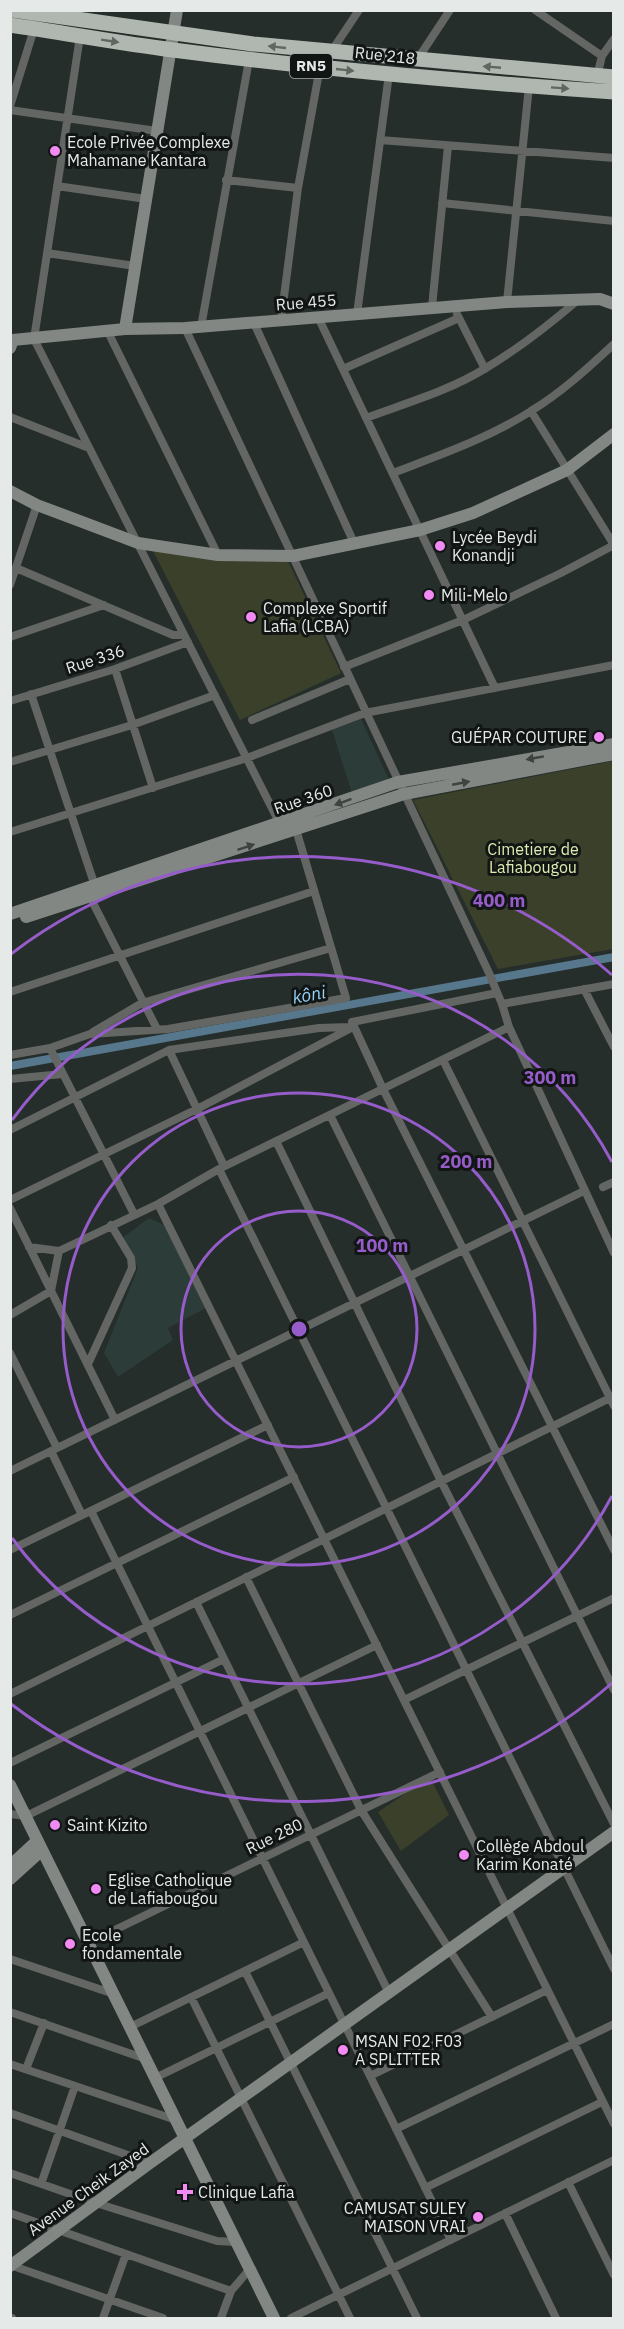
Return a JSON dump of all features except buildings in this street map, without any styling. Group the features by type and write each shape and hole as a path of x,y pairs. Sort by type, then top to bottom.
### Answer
{"highway":[{"name":"Rue 218","path":"13,10 85,23 249,60 416,77 614,92"},
{"name":"Rue 218","path":"10,25 34,29 85,23"},
{"name":"Rue 218","path":"171,42 614,77"}],"street":[{"path":"125,329 177,10"},
{"path":"330,53 359,10"},
{"path":"416,77 417,61 450,10"},
{"path":"535,10 602,56"},
{"path":"85,23 67,118 34,339 280,824"},
{"path":"34,29 10,108 157,131"},
{"path":"597,76 602,56 614,39"},
{"path":"201,327 249,60"},
{"path":"281,320 298,188 320,67"},
{"path":"357,314 388,74"},
{"path":"507,302 529,86"},
{"path":"380,140 614,158"},
{"path":"432,307 448,146"},
{"path":"226,180 298,188"},
{"path":"57,186 146,199"},
{"path":"442,203 614,221"},
{"path":"47,253 135,266"},
{"path":"366,418 442,390 485,369 579,299"},
{"name":"Rue 455","path":"11,343 125,329 201,327 432,307 579,299 611,303"},
{"path":"452,306 485,369"},
{"path":"318,317 495,688"},
{"path":"343,369 459,318"},
{"path":"254,323 354,543"},
{"path":"185,328 489,973 509,1027 614,1253"},
{"path":"108,332 218,555"},
{"path":"393,473 466,445 531,411 591,366 614,344"},
{"path":"344,667 463,620 614,545 531,411"},
{"path":"10,417 89,447"},
{"path":"10,492 37,505 138,543 218,555 293,556 420,530 473,513 567,470 614,434"},
{"path":"10,585 37,505"},
{"path":"16,568 173,635 186,638"},
{"path":"10,637 104,605"},
{"name":"Rue 336","path":"10,701 115,669 186,638"},
{"path":"10,832 247,758 365,713 614,665"},
{"path":"115,669 153,788"},
{"path":"252,720 350,679"},
{"path":"31,694 70,812 92,892 119,956 157,1029"},
{"path":"10,762 132,725 215,695"},
{"name":"Rue 360","path":"10,914 92,892 401,788 614,744"},
{"name":"Rue 360","path":"401,788 614,754"},
{"name":"Rue 360","path":"10,922 280,824 295,825"},
{"path":"90,1034 157,1029 346,998 295,825"},
{"path":"10,992 314,891"},
{"path":"10,1055 53,1053 142,1003 331,948"},
{"path":"502,1004 614,984"},
{"path":"584,989 614,1047"},
{"path":"497,993 352,1022 353,1027 614,1550"},
{"path":"10,1130 169,1050 319,1028 353,1027"},
{"path":"10,1200 197,1109 353,1027"},
{"path":"29,1247 59,1251 158,1204 221,1168 509,1027"},
{"path":"169,1050 197,1109 221,1168 298,1330 614,1969"},
{"path":"53,1053 134,1214"},
{"path":"10,1694 441,1480 552,1426 612,1400 443,1060"},
{"path":"10,1079 63,1074"},
{"path":"330,1115 614,1690"},
{"path":"276,1141 441,1480 614,1824"},
{"path":"603,1187 614,1182"},
{"path":"10,1471 584,1191"},
{"path":"158,1204 614,2124"},
{"path":"10,1208 115,1420"},
{"path":"88,1364 132,1268 131,1258 111,1225"},
{"path":"10,1315 51,1292 59,1251"},
{"path":"10,1353 82,1515"},
{"path":"10,1550 268,1425"},
{"path":"10,1615 294,1477"},
{"path":"91,1511 451,2240"},
{"path":"246,1577 361,1810 492,2017"},
{"path":"404,1700 614,1598"},
{"path":"196,1602 389,1993"},
{"path":"10,1815 26,1816 377,1645"},
{"path":"10,1763 224,1659"},
{"name":"Rue 280","path":"88,1943 440,1772"},
{"path":"10,1785 274,2319"},
{"name":"Avenue Cheik Zayed","path":"11,2265 614,1832"},
{"path":"10,1866 40,1845"},
{"path":"10,1879 40,1845"},
{"path":"130,2027 304,1942"},
{"path":"10,1959 114,1994"},
{"path":"245,1971 417,2319"},
{"path":"370,2076 547,1990"},
{"path":"155,2078 329,1993"},
{"path":"191,1997 350,2319"},
{"path":"10,2012 146,2060"},
{"path":"26,2069 44,2024"},
{"path":"396,2129 614,2024"},
{"path":"10,2064 176,2120"},
{"path":"41,2184 75,2086"},
{"path":"425,2188 602,2102"},
{"path":"10,2113 150,2163"},
{"path":"291,2319 614,2160"},
{"path":"10,2173 217,2241 236,2242"},
{"path":"568,2182 614,2275"},
{"path":"10,2213 231,2291"},
{"path":"505,2213 556,2319"},
{"path":"103,2319 126,2254"},
{"path":"11,2265 163,2319"},
{"path":"221,2319 231,2291 249,2270"}],"shaded area":[{"path":"361,719 390,782 352,793 332,730"},
{"path":"149,1218 168,1227 208,1307 168,1328 173,1340 118,1377 104,1353 138,1268 122,1238"}],"green space":[{"name":"Complexe Sportif Lafia (LCBA)","path":"151,547 288,561 341,673 240,720"},
{"name":"Cimetiere de Lafiabougou","path":"613,761 613,949 498,969 413,800"},
{"path":"430,1777 449,1815 401,1851 378,1812"}],"waterway":[{"name":"kôni","path":"10,1066 614,957"}],"place":[{"name":"Ecole Privée Complexe Mahamane Kantara","path":"55,151"},
{"name":"Lycée Beydi Konandji","path":"440,546"},
{"name":"Mili-Melo","path":"429,595"},
{"name":"Complexe Sportif Lafia (LCBA)","path":"251,617"},
{"name":"GUÉPAR COUTURE","path":"599,737"},
{"name":"Saint Kizito","path":"55,1825"},
{"name":"Collège Abdoul Karim Konaté","path":"464,1855"},
{"name":"Eglise Catholique de Lafiabougou","path":"96,1889"},
{"name":"Ecole fondamentale","path":"70,1944"},
{"name":"MSAN F02 F03 A SPLITTER","path":"343,2050"},
{"name":"Clinique Lafia","path":"185,2192"},
{"name":"CAMUSAT SULEY MAISON VRAI","path":"478,2217"}]}
